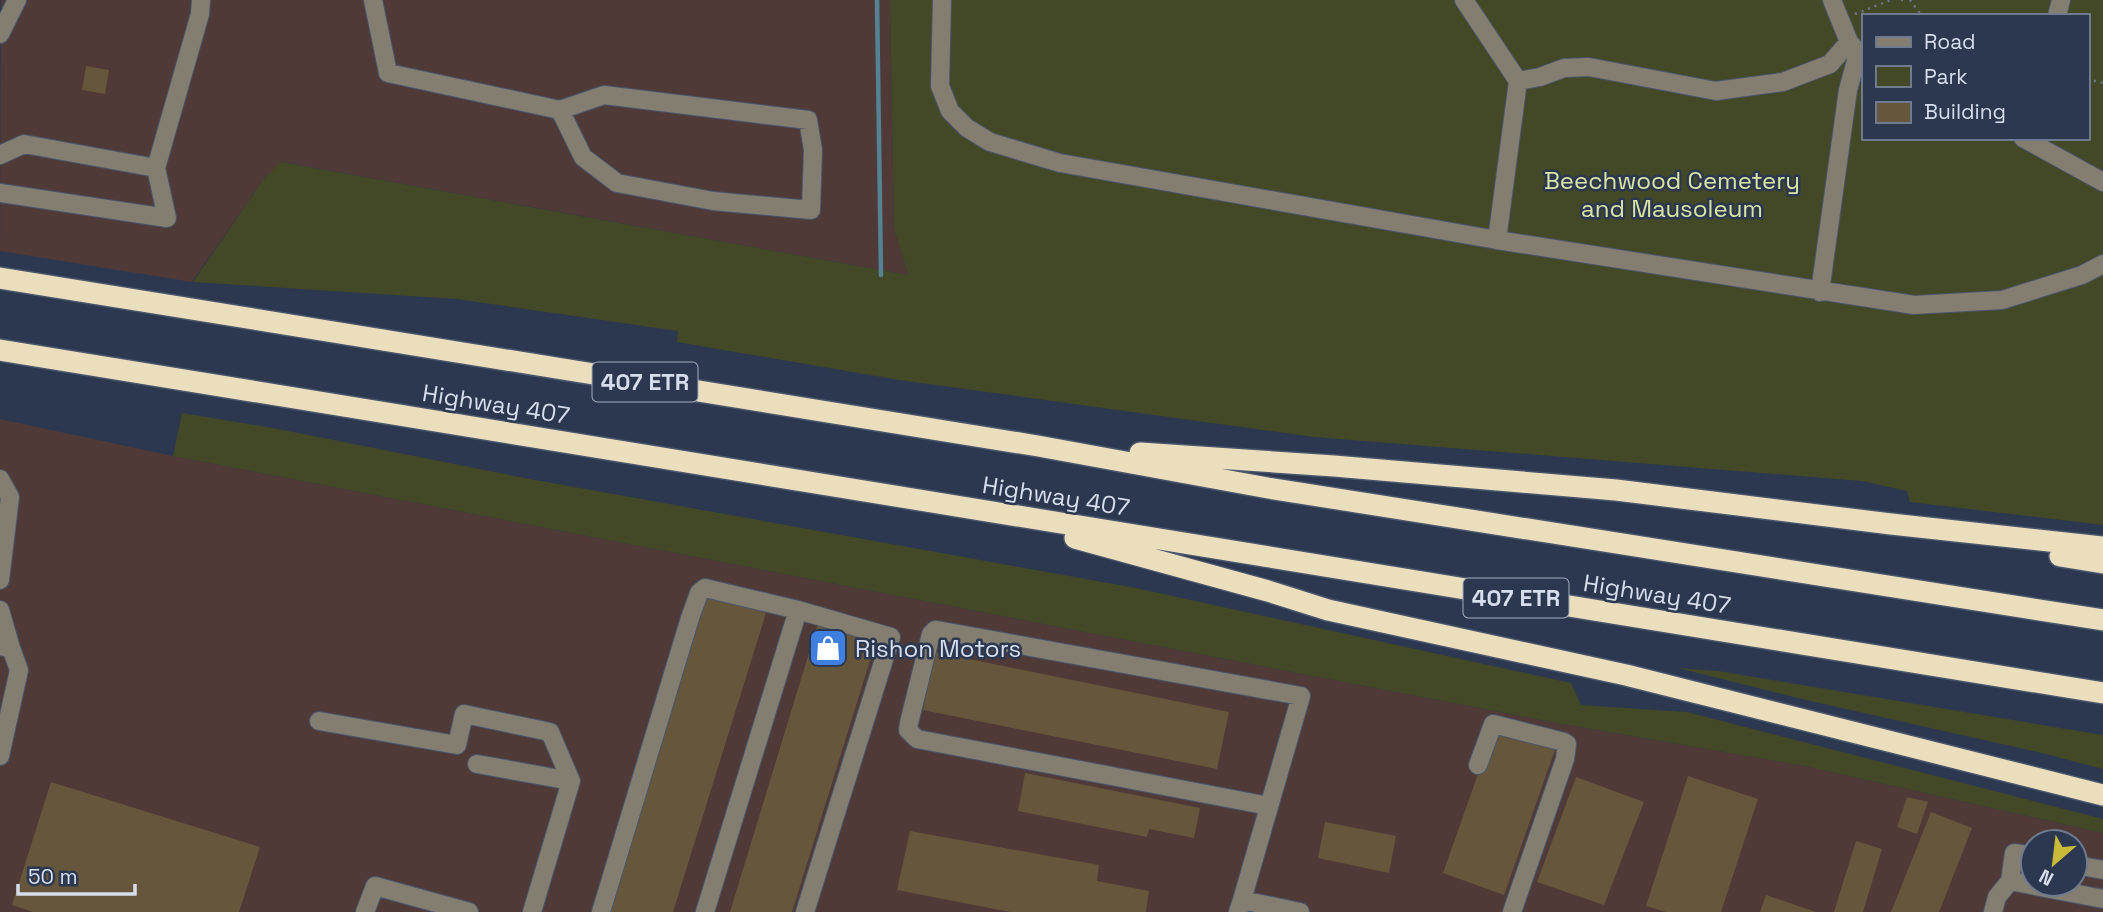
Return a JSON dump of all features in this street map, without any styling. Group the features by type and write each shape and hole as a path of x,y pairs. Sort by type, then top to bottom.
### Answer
{"highway":[{"name":"Highway 407","path":"0,278 1038,446 1268,488 2103,620"},
{"name":"Highway 407","path":"0,350 2103,694"},
{"path":"1038,446 1334,466 1616,490 2103,547"},
{"path":"965,508 1328,610 1626,675 2103,795"},
{"path":"1891,524 2103,563"}],"street":[{"path":"0,34 17,0"},
{"path":"0,193 167,218 156,168 200,14 201,0"},
{"path":"373,0 388,73 560,110 604,95 808,120 813,150 811,210 713,201 617,183 583,157 560,110"},
{"path":"942,0 940,86 950,111 967,128 990,142 1060,163 1497,240 1914,305 2003,300 2082,275 2103,264"},
{"path":"1464,0 1518,81 1497,240"},
{"path":"1820,292 1857,50 1835,9"},
{"path":"1518,81 1540,77 1564,68 1590,67 1716,91 1783,82 1830,64 1857,50"},
{"path":"2027,140 2103,182"},
{"path":"0,155 24,144 156,168"},
{"path":"0,479 10,497 0,580"},
{"path":"600,912 699,593 705,588 798,610 891,637 805,912"},
{"path":"0,610 6,647 19,670 0,756"},
{"path":"705,912 798,610"},
{"path":"1269,806 917,739 908,730 928,642 933,632 942,631 1301,696 1240,906 1300,912"},
{"path":"319,721 457,745 464,714 550,732 571,781 532,912"},
{"path":"1478,765 1493,724 1567,744 1565,759 1512,912"},
{"path":"477,764 571,781"},
{"path":"1993,912 1997,897 2010,881 2014,853 2019,854"},
{"path":"2010,881 2103,899"},
{"path":"365,912 375,886 468,912"}],"path":[{"path":"1835,9 1858,14 1891,0"},
{"path":"1905,0 1920,14"}],"shaded area":[{"path":"1,0 890,0 894,228 908,275 282,162 265,177 192,282 0,251"},
{"path":"0,419 173,456 1557,723 1805,766 2081,828 2019,828 2019,898 2089,898 2089,830 2103,833 2103,912 0,912"}],"green space":[{"name":"Beechwood Cemetery and Mausoleum","path":"890,0 2103,0 2103,525 1910,502 1907,491 1862,481 1314,437 899,380 677,342 678,331 457,299 193,282 265,177 281,162 908,275 894,228"},
{"path":"182,413 273,428 530,479 1136,588 1571,683 1581,705 1687,712 2103,819 2103,833 1805,766 1557,723 173,456"},
{"path":"1678,668 1718,671 2103,735 2103,769 1806,700"}],"building":[{"path":"86,66 109,70 105,94 82,90"},
{"path":"707,593 766,613 673,912 607,912"},
{"path":"819,620 877,638 792,912 730,912"},
{"path":"935,652 1229,712 1217,769 923,710"},
{"path":"1495,726 1556,747 1504,895 1443,873"},
{"path":"1025,773 1200,808 1194,838 1149,829 1147,837 1018,811"},
{"path":"1688,776 1758,799 1721,912 1666,912 1646,906"},
{"path":"1576,777 1644,802 1604,905 1537,882"},
{"path":"51,782 260,847 239,912 33,912 12,905"},
{"path":"1907,797 1928,802 1917,834 1897,827"},
{"path":"1931,812 1972,828 1939,912 1891,912"},
{"path":"1325,822 1396,836 1389,873 1318,858"},
{"path":"910,831 1099,865 1097,881 1149,891 1146,912 1010,912 897,890"},
{"path":"1856,841 1882,849 1863,912 1834,912"},
{"path":"1766,895 1816,912 1760,912"}],"waterway":[{"path":"877,0 881,275"}],"place":[{"name":"Rishon Motors","path":"828,648"}]}
